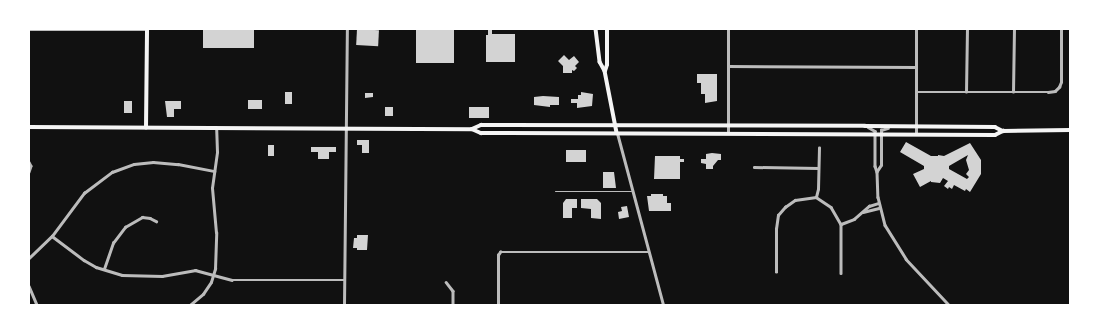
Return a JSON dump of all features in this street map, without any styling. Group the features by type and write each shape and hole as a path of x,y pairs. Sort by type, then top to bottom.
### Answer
{"main road":[{"path":"596,29 600,62 605,71 617,133"},
{"path":"605,71 607,65 607,29"},
{"path":"146,128 147,30"},
{"path":"472,129 481,125 916,126 995,127 1003,131"},
{"path":"29,127 472,129 481,132 882,135 994,135 1003,131 1070,130"}],"street":[{"path":"344,305 347,29"},
{"path":"728,29 728,134"},
{"path":"916,29 916,134"},
{"path":"966,92 967,29"},
{"path":"1013,92 1014,29"},
{"path":"916,92 1048,92 1058,89 1061,82 1061,29"},
{"path":"29,34 30,30 147,30"},
{"path":"728,66 916,67"},
{"path":"865,126 874,130 875,134 875,166 877,172 878,203 885,225 899,249 949,305"},
{"path":"877,172 881,165 883,129 894,126"},
{"path":"190,305 203,294 213,274 216,250 212,194 217,152 216,128"},
{"path":"617,133 634,191 663,305"},
{"path":"816,197 818,189 819,148"},
{"path":"29,162 31,166 29,172"},
{"path":"29,258 52,236 84,193 97,182 120,169 144,163 165,162 214,171"},
{"path":"754,168 818,168"},
{"path":"776,272 776,224 780,213 788,205 798,199 816,197 828,204 834,210 841,224 841,273"},
{"path":"841,224 850,221 863,212 868,206 878,203"},
{"path":"863,212 879,208"},
{"path":"104,269 113,242 125,227 142,217 150,218 156,221"},
{"path":"52,236 77,256 104,269 133,276 162,276 195,270 232,280 345,280"},
{"path":"498,305 498,255 500,252 649,252"},
{"path":"446,282 453,291 453,305"},
{"path":"29,286 37,305"}],"lane":[{"path":"555,191 634,191"}],"building":[{"path":"203,29 254,29 254,48 203,48"},
{"path":"357,29 379,30 378,46 356,45"},
{"path":"416,29 454,29 454,63 416,63"},
{"path":"488,29 492,29 492,34 515,34 515,62 486,62 486,35 488,35"},
{"path":"564,55 569,60 574,56 579,62 575,66 577,68 574,71 572,70 572,73 563,73 563,66 558,61"},
{"path":"697,74 717,74 717,101 705,103 705,94 701,94 701,83 697,83"},
{"path":"285,92 292,92 292,104 285,104"},
{"path":"581,92 593,94 592,106 577,108 577,103 571,103 571,99 578,99 578,95 581,95"},
{"path":"365,93 373,93 373,97 365,98"},
{"path":"534,97 559,97 559,105 550,105 550,107 534,105"},
{"path":"248,100 262,100 262,109 248,109"},
{"path":"124,101 132,101 132,113 124,113"},
{"path":"165,101 181,101 181,109 174,109 174,117 167,117"},
{"path":"385,107 393,107 393,116 385,116"},
{"path":"469,107 489,107 489,118 469,118"},
{"path":"357,140 369,140 369,153 362,153 362,145 357,145"},
{"path":"906,142 931,156 944,156 970,143 981,160 981,174 970,192 954,185 952,189 949,187 948,189 944,186 948,181 943,178 940,183 931,181 920,187 913,174 924,169 924,166 900,152","holes":["968,155 966,160 969,170 966,174 969,177 967,179 949,169 949,166"]},
{"path":"268,145 274,145 274,156 268,156"},
{"path":"311,147 336,147 336,152 329,152 329,159 318,159 318,152 311,152"},
{"path":"566,150 586,150 586,162 566,162"},
{"path":"706,154 721,154 721,160 718,160 713,166 713,169 706,169 706,164 701,163 701,159 706,159"},
{"path":"655,156 680,156 680,159 684,159 684,162 680,162 680,179 654,179"},
{"path":"603,172 614,172 616,188 603,188"},
{"path":"651,194 663,194 663,196 667,196 667,203 671,203 671,211 649,211 647,196 651,196"},
{"path":"566,199 577,199 577,208 572,208 572,218 563,218 563,203"},
{"path":"581,199 597,199 601,203 601,219 591,218 591,209 581,208"},
{"path":"627,206 629,217 619,219 618,212 622,211 621,207"},
{"path":"357,235 368,235 367,250 357,250 357,248 353,248 354,238 357,238"}]}
